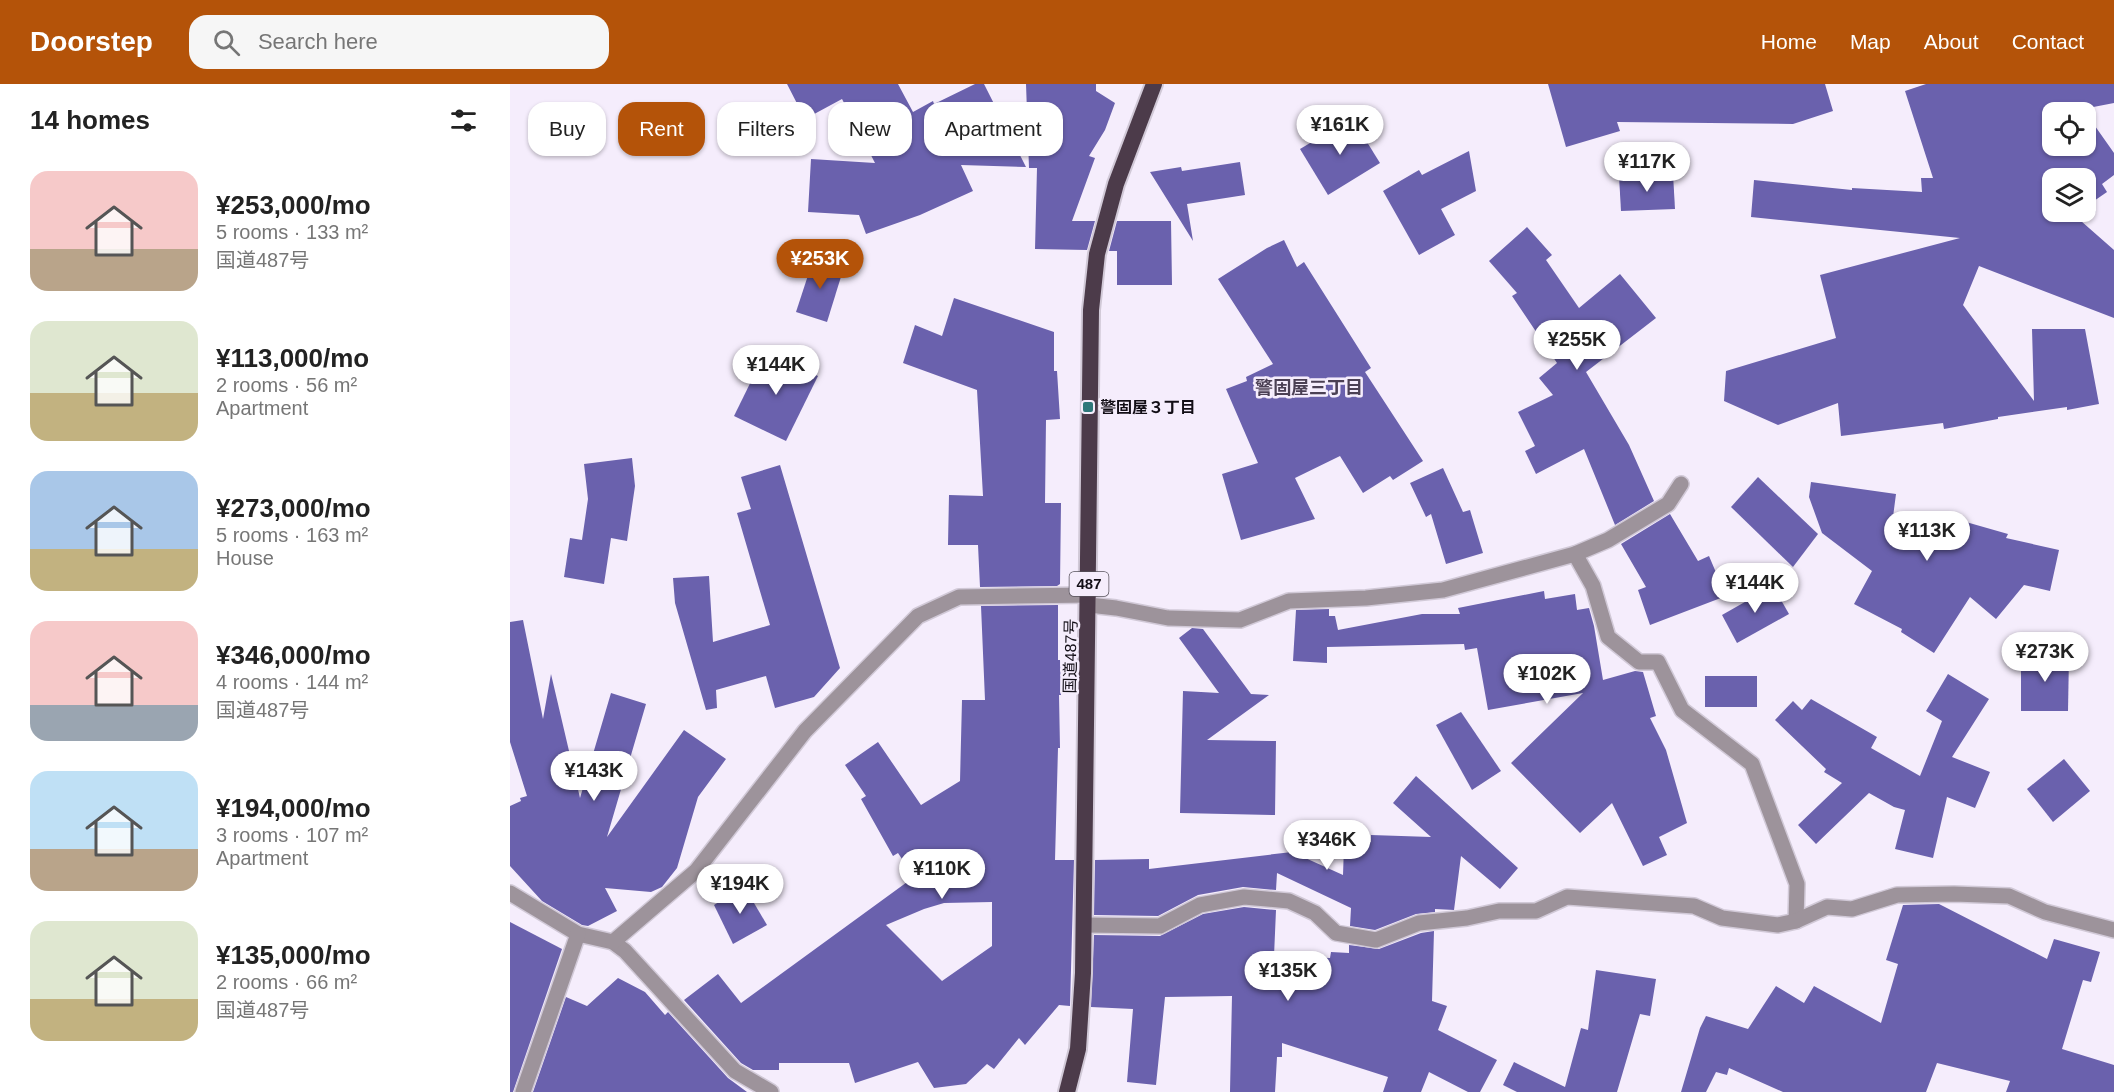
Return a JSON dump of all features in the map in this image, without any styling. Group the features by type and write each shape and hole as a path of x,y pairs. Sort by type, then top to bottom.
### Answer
{"highway":[{"name":"国道487号","path":"1067,1092 1078,1048 1083,973 1091,310 1096,254 1116,184 1154,84"}],"street":[{"path":"613,942 696,871 805,731 918,616 959,597 1089,600 1116,608 1168,618 1240,620 1289,601 1366,598 1443,590 1575,554 1608,540 1668,504 1681,484"},
{"path":"1575,554 1593,586 1608,637 1639,662 1658,662 1682,710 1752,764 1797,884 1796,921"},
{"path":"510,893 578,934 613,942 625,951 735,1071 771,1092"},
{"path":"1084,925 1160,926 1200,905 1244,897 1289,901 1315,913 1336,933 1376,940 1419,922 1467,918 1498,911 1536,911 1567,897 1695,906 1722,918 1778,925 1796,921 1827,907 1852,909 1897,895 1987,895 2009,896 2045,912 2114,930"},
{"path":"523,1092 578,934"}],"building":[{"path":"787,84 898,84 908,102 844,102 842,99 828,102 828,107 816,113 816,102 796,102"},
{"path":"975,84 984,84 993,102 938,102"},
{"path":"1026,84 1096,84 1096,91 1115,103 1105,130 1089,156 1095,158 1072,221 1095,221 1087,250 1035,249 1037,168 1029,168 1029,156 1063,156 1063,102 1027,102"},
{"path":"1548,84 1825,84 1833,111 1793,124 1617,122 1620,131 1566,147"},
{"path":"1926,84 2114,84 2114,103 2096,106 2096,102 2042,102 2042,156 2096,156 2096,127 2114,153 2114,175 2102,184 2107,192 2096,200 2096,168 2042,168 2042,222 2082,222 2114,250 2114,318 1979,266 1963,305 2034,401 2032,329 2085,329 2099,404 2067,410 2067,407 1998,417 1998,419 1944,429 1943,423 1841,436 1838,403 1778,425 1724,401 1726,371 1836,338 1820,275 1960,238 1751,217 1754,180 1852,190 1852,188 1922,192 1921,178 1933,178 1905,91"},
{"path":"924,106 924,156 1020,156 1026,167 961,165 973,191 920,215 866,234 859,215 808,212 811,159 875,163 871,156 912,156 912,110 913,112"},
{"path":"1352,118 1380,163 1328,195 1300,149"},
{"path":"1469,151 1476,191 1441,209 1455,235 1419,255 1383,191 1419,170 1422,175"},
{"path":"1240,162 1245,195 1187,204 1193,241 1150,172 1181,167 1182,171"},
{"path":"1673,174 1675,209 1621,211 1619,176"},
{"path":"1117,221 1171,221 1172,285 1117,285 1117,251 1109,251"},
{"path":"1527,227 1552,255 1546,260 1579,308 1620,274 1656,318 1586,372 1629,445 1654,501 1615,525 1584,449 1536,474 1525,451 1535,446 1518,412 1553,395 1539,378 1557,363 1512,296 1517,293 1489,261"},
{"path":"1284,240 1297,267 1304,262 1371,368 1365,372 1423,461 1393,480 1390,476 1363,493 1340,456 1295,478 1315,519 1241,540 1222,474 1258,463 1226,389 1247,381 1246,377 1273,364 1218,279"},
{"path":"814,257 844,267 827,322 796,312"},
{"path":"954,298 1054,332 1054,371 1057,371 1060,419 1046,420 1045,503 1061,503 1060,584 1057,586 980,587 978,545 948,545 949,495 983,496 977,390 903,363 915,325 942,336"},
{"path":"766,351 818,376 786,441 734,416"},
{"path":"632,458 635,486 627,541 611,538 604,584 564,577 570,538 582,540 588,499 584,464"},
{"path":"780,465 840,668 814,697 775,708 766,676 716,690 717,708 706,710 675,603 673,578 709,576 713,642 770,625 737,513 751,509 741,477"},
{"path":"1443,468 1463,512 1470,510 1483,553 1446,564 1431,514 1426,517 1410,483"},
{"path":"1758,477 1818,534 1793,567 1731,507"},
{"path":"1811,482 1896,494 1893,517 1941,524 1945,516 2008,534 2006,538 2059,550 2050,591 2024,585 1996,619 1970,597 1934,653 1901,632 1902,629 1854,604 1872,571 1822,533 1809,497"},
{"path":"1670,514 1698,561 1709,556 1726,596 1650,625 1638,590 1646,587 1621,544"},
{"path":"1773,586 1789,614 1737,643 1722,615"},
{"path":"1544,591 1545,599 1575,594 1577,610 1589,608 1603,680 1635,671 1643,672 1656,716 1650,718 1666,750 1687,823 1659,837 1667,855 1643,866 1612,803 1580,833 1511,763 1583,693 1488,710 1477,648 1465,650 1464,644 1327,647 1327,663 1293,661 1296,610 1329,609 1329,616 1335,616 1338,630 1422,614 1460,614 1458,608"},
{"path":"1058,605 1058,660 1060,660 1061,695 1059,695 1060,748 1058,748 1055,860 1074,860 1070,1006 1059,1005 1025,1045 1019,1038 994,1069 987,1064 966,1084 934,1088 918,1062 855,1083 849,1063 779,1063 779,1070 753,1070 741,1063 684,1000 718,974 741,1003 914,877 898,853 893,856 861,799 866,796 845,765 878,742 921,805 960,781 962,700 985,700 981,606","holes":["992,902 992,946 942,981 886,925 944,903"]},
{"path":"523,620 543,719 551,674 580,798 611,693 646,704 607,837 684,730 726,759 698,797 677,868 662,887 651,892 605,888 617,911 588,926 582,925 542,901 510,866 510,806 521,801 520,798 527,796 510,742 510,622"},
{"path":"1192,628 1203,629 1251,694 1269,695 1207,740 1276,741 1275,815 1180,813 1183,691 1219,693 1179,638"},
{"path":"2021,654 2069,655 2068,711 2021,711"},
{"path":"1948,674 1989,699 1952,757 1990,772 1975,808 1947,797 1933,858 1895,849 1905,810 1894,807 1869,793 1816,844 1798,825 1842,783 1824,772 1826,769 1775,720 1793,701 1802,710 1811,699 1877,737 1871,748 1920,776 1942,721 1926,711"},
{"path":"1705,676 1757,676 1757,707 1705,707"},
{"path":"1461,712 1501,771 1472,790 1436,725"},
{"path":"2064,759 2090,791 2053,822 2027,789"},
{"path":"1416,776 1518,868 1500,889 1461,856 1454,910 1435,909 1435,912 1416,914 1375,930 1350,926 1351,908 1277,873 1276,890 1243,887 1198,895 1158,916 1094,915 1095,860 1149,859 1149,869 1292,852 1343,875 1344,846 1371,842 1371,835 1431,837 1393,803"},
{"path":"744,886 767,925 733,944 714,905"},
{"path":"1939,904 2047,959 2054,939 2100,952 2091,982 2083,980 2062,1049 2114,1065 2114,1092 2006,1092 2010,1081 1937,1063 1926,1092 1783,1092 1729,1068 1727,1075 1716,1072 1706,1092 1681,1092 1700,1028 1706,1016 1748,1029 1776,986 1804,1003 1814,986 1881,1023 1898,964 1886,960 1903,905"},
{"path":"1244,907 1276,910 1274,956 1330,958 1331,952 1349,953 1349,945 1379,949 1421,933 1434,931 1432,1001 1447,1006 1438,1030 1497,1060 1480,1092 1468,1092 1429,1072 1421,1092 1383,1092 1388,1077 1282,1043 1282,1057 1277,1057 1275,1092 1230,1092 1232,996 1165,997 1156,1085 1127,1082 1133,1009 1091,1007 1094,935 1160,936 1203,914"},
{"path":"510,922 562,949 513,1092 510,1092"},
{"path":"1596,970 1656,979 1650,1016 1640,1014 1617,1092 1517,1092 1503,1085 1514,1062 1565,1087 1581,1028 1588,1030"},
{"path":"618,978 645,992 665,1015 668,1012 728,1078 747,1092 533,1092 566,997 587,1006"}],"place":[{"name":"警固屋３丁目","path":"1088,407"}],"district":[{"name":"警固屋三丁目","path":"1309,388"}]}
